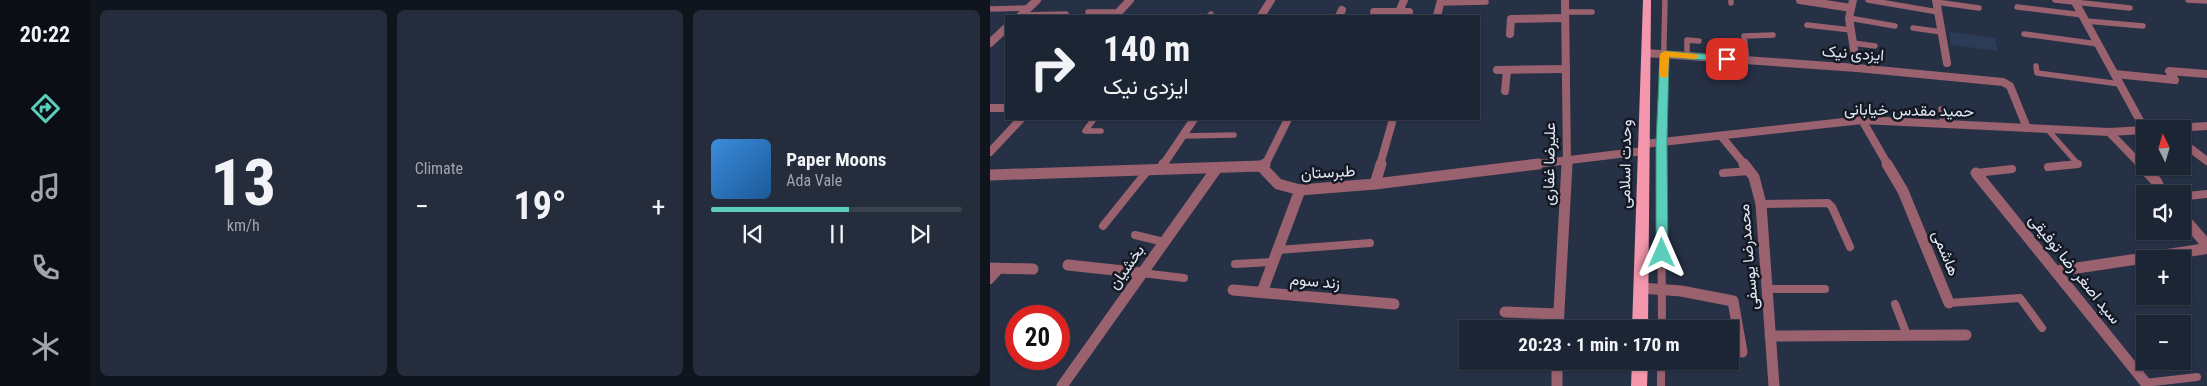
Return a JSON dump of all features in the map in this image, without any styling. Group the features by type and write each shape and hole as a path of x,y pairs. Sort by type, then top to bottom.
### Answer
{"main road":[{"name":"وحدت اسلامی","path":"1640,320 1647,0"},
{"path":"1639,386 1640,370"}],"street":[{"path":"1021,15 1037,0"},
{"path":"1117,14 1130,0"},
{"path":"1262,15 1271,0"},
{"path":"1399,12 1404,0"},
{"name":"علیرضا غفاری","path":"1558,320 1567,160 1565,0"},
{"path":"1800,0 1852,4 1849,18 1857,68"},
{"path":"1437,15 1441,1"},
{"path":"1936,1 1947,63"},
{"path":"2075,1 2140,120"},
{"path":"1374,12 1409,12"},
{"path":"1510,34 1511,19 1565,15"},
{"path":"990,43 1004,32"},
{"name":"ایزدی نیک","path":"1646,53 1857,68 2008,83 2027,128"},
{"path":"1497,70 1566,69"},
{"path":"1505,91 1507,70"},
{"path":"2114,74 2175,80 2169,70 2207,74"},
{"path":"990,108 1005,108"},
{"path":"990,152 1020,120"},
{"path":"1161,169 1193,120"},
{"path":"990,175 1264,167 1288,120"},
{"path":"1375,184 1393,120"},
{"name":"حمید مقدس خیابانی","path":"1644,148 1662,143 1862,120 2109,132 2136,130"},
{"name":"هاشمی","path":"1862,120 1903,191 1949,303"},
{"path":"2191,127 2207,126"},
{"path":"2109,132 2158,185"},
{"name":"محمدرضا یوسفی","path":"1721,136 1754,177 1762,204 1774,386"},
{"name":"طبرستان","path":"1264,167 1278,184 1300,190 1375,184 1567,160 1644,148"},
{"path":"2191,149 2207,161"},
{"name":"بخشیان","path":"1062,386 1217,168"},
{"name":"سید اصغر رضا توفیقی","path":"1976,172 2058,271 2147,384"},
{"path":"1262,292 1300,190"},
{"path":"2058,271 2204,249 2207,245 2191,226"},
{"path":"1068,265 1142,273"},
{"path":"995,268 1033,269"},
{"path":"1641,288 1662,289 1733,301 1742,352"},
{"name":"زند سوم","path":"1233,290 1394,304"},
{"path":"1505,312 1558,314"},
{"path":"1770,336 1966,335"},
{"path":"1557,370 1557,386"}],"lane":[{"path":"1662,320 1662,143 1665,0"},
{"path":"1868,0 1938,12"},
{"path":"2055,0 2130,8"},
{"path":"2188,0 2207,1"},
{"path":"1441,1 1486,2"},
{"path":"1936,1 1978,8"},
{"path":"2017,7 2143,26"},
{"path":"990,9 1028,8"},
{"path":"1088,12 1117,14"},
{"path":"1565,15 1592,12"},
{"path":"1043,15 1066,14"},
{"path":"1849,18 1894,26"},
{"path":"1807,26 1851,30"},
{"path":"1913,28 1942,32"},
{"path":"2024,34 2098,44"},
{"path":"1746,60 1744,36 1773,35"},
{"path":"1687,56 1687,40 1699,41"},
{"path":"1853,44 1875,46"},
{"path":"2036,66 2037,73 2120,84"},
{"path":"1941,109 1943,124"},
{"path":"1093,120 1085,131 1101,131"},
{"path":"2047,129 2078,164 2048,166"},
{"path":"1182,136 1234,135"},
{"path":"1103,226 1148,170"},
{"path":"1976,172 2012,170"},
{"path":"1723,172 1749,171"},
{"path":"2191,196 2207,194"},
{"path":"1762,204 1828,204 1832,207 1850,247"},
{"path":"1135,235 1164,242"},
{"path":"1278,250 1370,243"},
{"path":"1235,264 1273,262"},
{"path":"990,280 995,268"},
{"path":"1142,273 1184,278"},
{"path":"1768,289 1825,289"},
{"name":"هاشمی","path":"1949,303 2020,298 2042,328"},
{"path":"1895,304 1907,335"},
{"path":"1661,370 1661,386"},
{"path":"2147,384 2197,377"}],"shaded area":[{"path":"1949,32 1995,38 1998,51 1951,45"}],"slow traffic":[{"path":"1664,76 1664,54 1695,56"}],"route":[{"path":"1662,253 1664,54 1727,59"}]}
